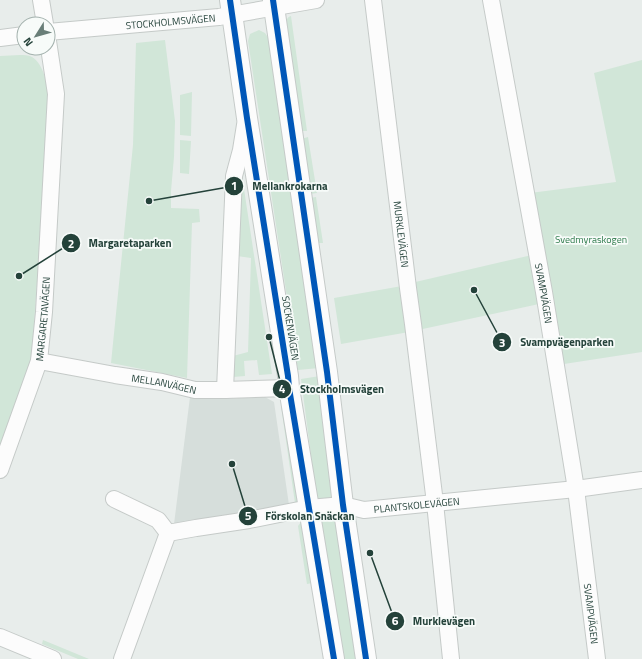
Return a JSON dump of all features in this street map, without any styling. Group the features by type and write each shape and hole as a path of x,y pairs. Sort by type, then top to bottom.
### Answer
{"street":[{"path":"41,0 44,16"},
{"name":"STOCKHOLMSVÄGEN","path":"56,31 212,17 231,7 316,0"},
{"name":"MURKLEVÄGEN","path":"373,0 435,503 451,659"},
{"name":"SVAMPVÄGEN","path":"491,0 544,292 576,489 597,659"},
{"path":"274,3 327,372 343,505 366,659"},
{"name":"SOCKENVÄGEN","path":"231,7 289,388 334,659"},
{"path":"0,38 16,36"},
{"name":"MARGARETAVÄGEN","path":"0,470 40,361 56,94 50,56"},
{"name":"SOCKENVÄGEN","path":"225,390 234,176 247,118"},
{"name":"MELLANVÄGEN","path":"40,361 162,382 195,390 289,388"},
{"name":"PLANTSKOLEVÄGEN","path":"168,533 249,520 309,508 343,505 364,510 576,489 642,480"},
{"path":"114,499 158,520 168,533 122,659"},
{"path":"0,637 54,659"}],"shaded area":[{"path":"190,397 218,399 265,397 274,402 289,505 174,524"}],"green space":[{"path":"291,16 307,131 300,131 285,25 288,18"},
{"path":"259,30 265,33 269,39 319,368 298,370 248,41 250,34"},
{"path":"165,40 175,121 171,208 199,209 200,222 192,223 187,378 111,363 133,145 136,43"},
{"path":"0,56 30,56 36,60 44,75 50,97 32,353 29,373 0,451"},
{"name":"Svedmyraskogen","path":"642,60 642,352 564,364 530,193 616,182 594,73"},
{"path":"192,92 191,136 180,135 180,95"},
{"path":"308,137 317,193 310,194 301,139"},
{"path":"180,140 191,141 189,174 180,173"},
{"path":"241,183 244,189 272,374 259,375 257,360 244,361 245,376 233,377 233,356 248,352 251,258 237,256"},
{"path":"316,197 323,243 317,243 310,198"},
{"path":"532,255 539,304 418,330 411,283"},
{"path":"402,286 409,332 341,344 334,298"},
{"path":"320,376 336,498 317,501 301,379"},
{"path":"283,405 298,503 295,503 281,406"},
{"path":"337,515 359,659 342,659 320,517"},
{"path":"301,522 312,583 307,584 298,526"},
{"path":"43,640 89,659 78,659 42,644"}],"cycle path":[{"path":"230,0 289,388 334,659"},
{"path":"273,0 327,372 343,505 366,659"}],"place":[{"name":"Mellankrokarna","path":"149,201"},
{"name":"Margaretaparken","path":"19,276"},
{"name":"Svampvägenparken","path":"474,290"},
{"name":"Stockholmsvägen","path":"269,337"},
{"name":"Förskolan Snäckan","path":"232,464"},
{"name":"Murklevägen","path":"370,553"}]}
